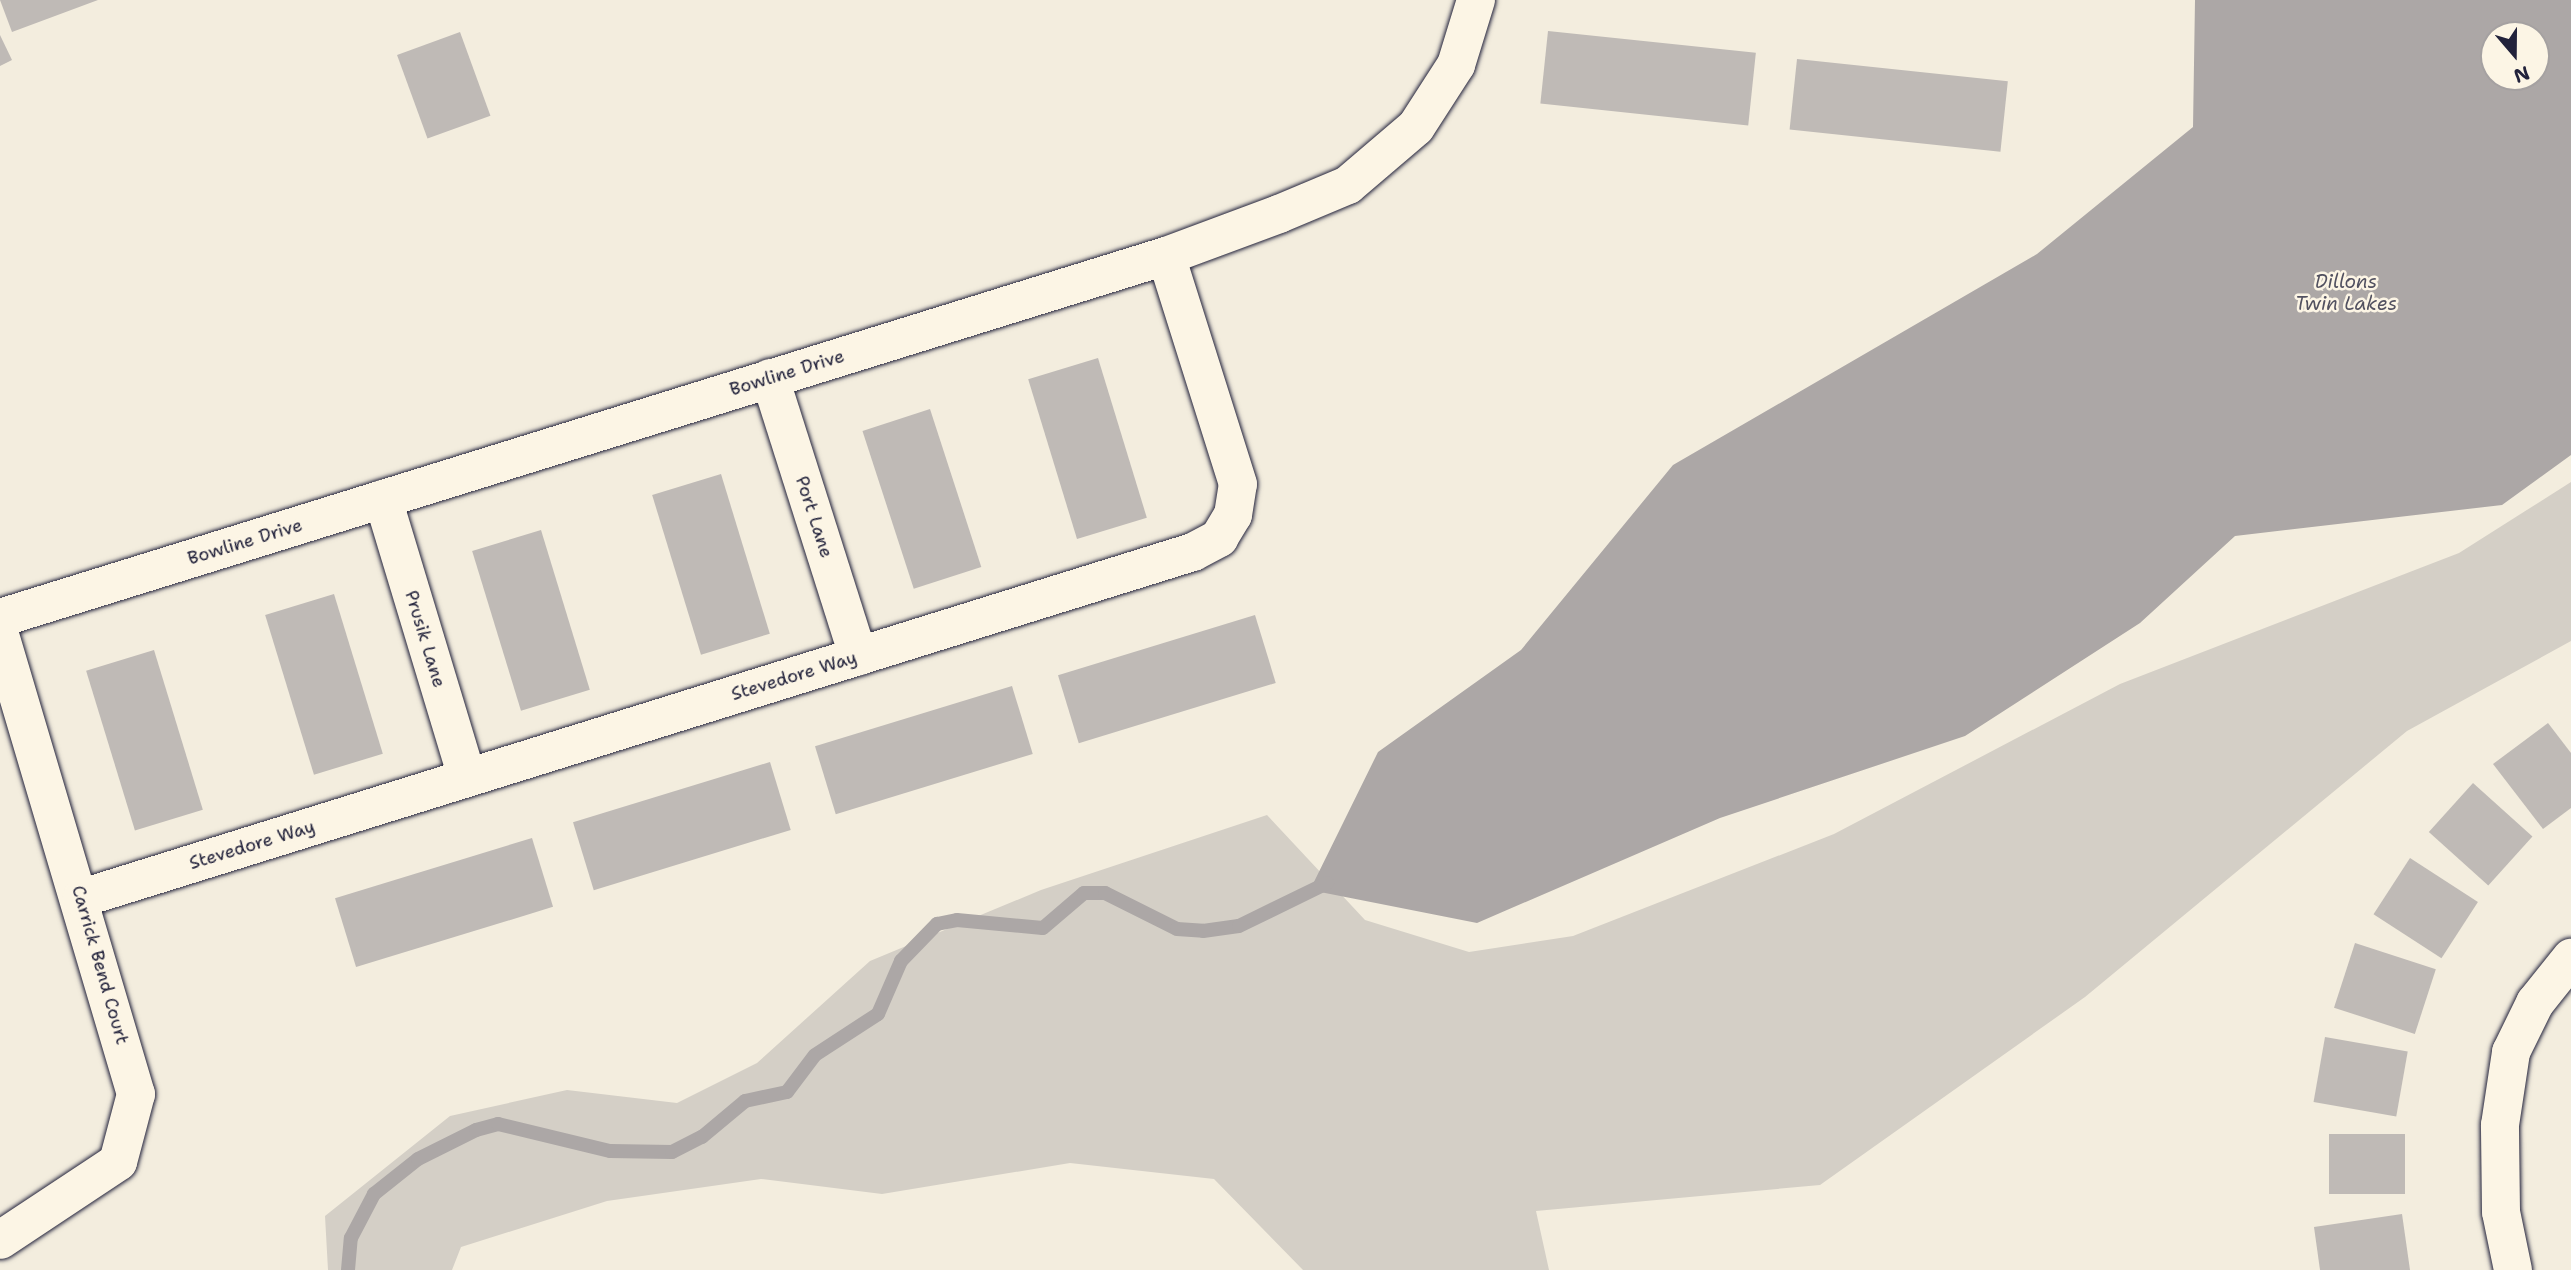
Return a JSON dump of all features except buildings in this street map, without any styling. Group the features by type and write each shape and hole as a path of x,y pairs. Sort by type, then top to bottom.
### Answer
{"street":[{"name":"Bowline Drive","path":"0,618 1166,256 1348,185 1416,127 1456,65 1476,0"},
{"name":"Stevedore Way","path":"82,898 1193,552 1219,538 1233,515 1238,484 1166,256"},
{"name":"Port Lane","path":"770,378 858,656"},
{"name":"Prusik Lane","path":"383,499 467,778"},
{"name":"Carrick Bend Court","path":"0,635 82,898 136,1094 118,1162 0,1240"},
{"path":"2513,1270 2501,1212 2500,1125 2511,1052 2535,1003 2571,958"}],"shaded area":[{"path":"2571,482 2571,641 2407,731 2085,997 1820,1185 1536,1211 1549,1270 1303,1270 1214,1179 1070,1163 882,1194 761,1179 607,1201 461,1247 452,1270 328,1270 325,1216 450,1116 567,1090 677,1103 757,1063 870,961 1041,890 1267,815 1365,920 1469,952 1573,936 1834,834 2120,684 2459,553"}],"water":[{"name":"Dillons Twin Lakes","path":"2195,0 2571,0 2571,455 2502,505 2235,536 2140,623 1965,736 1720,818 1477,923 1310,890 1378,752 1521,650 1673,465 2037,254 2193,127"}],"waterway":[{"path":"348,1270 351,1238 374,1194 418,1159 476,1130 498,1124 610,1151 672,1152 702,1137 745,1101 787,1092 815,1055 878,1014 901,961 937,924 957,920 1043,928 1084,893 1105,893 1177,929 1203,931 1239,926 1327,883"}]}
